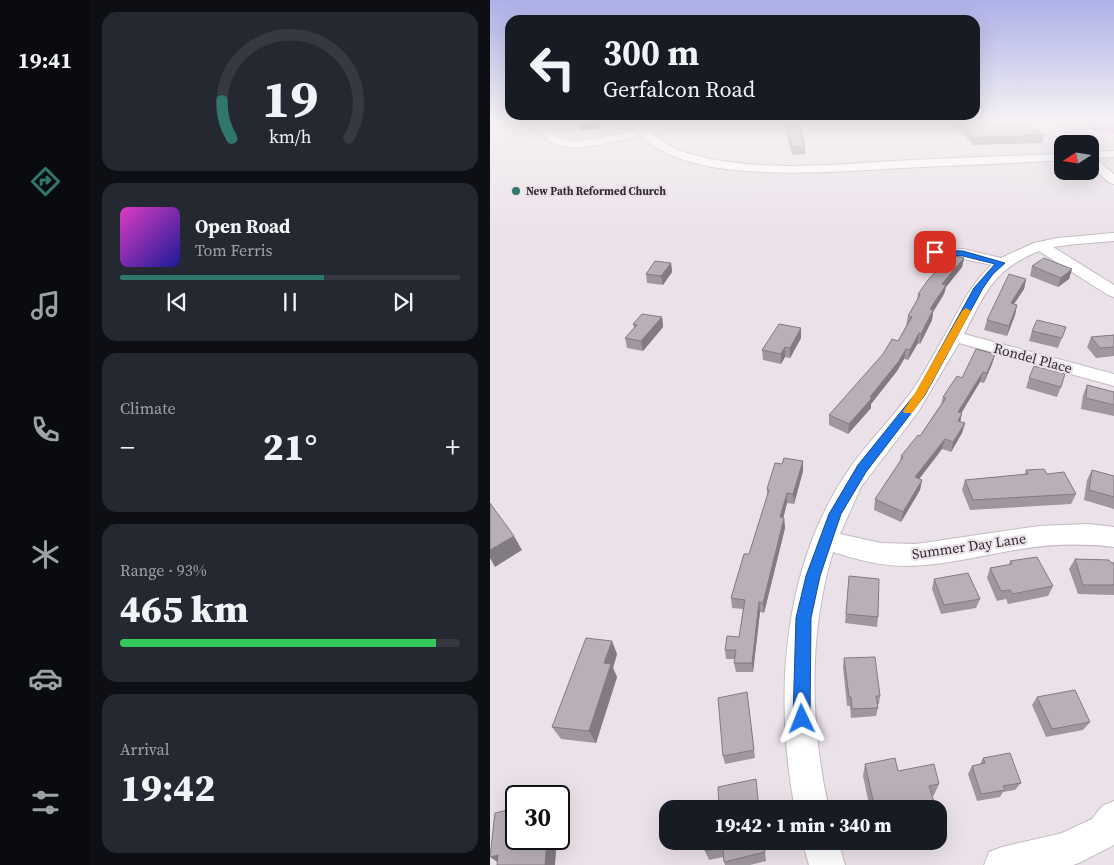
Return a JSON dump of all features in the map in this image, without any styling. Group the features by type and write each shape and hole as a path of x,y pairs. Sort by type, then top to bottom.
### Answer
{"street":[{"path":"696,159 725,166 751,169 806,169 996,159"},
{"path":"1099,168 1114,180"},
{"path":"811,800 803,751 801,702 804,618 813,576 825,540 846,492 862,468 920,395 979,288 990,273 1001,263 1014,256 1041,246 1073,240 1114,237"},
{"path":"1041,246 1114,292"},
{"path":"926,252 963,254 1001,263"},
{"name":"Rondel Place","path":"952,336 1114,380"},
{"name":"Summer Day Lane","path":"825,540 869,552 893,555 945,551 1044,536 1114,537"},
{"path":"1002,865 1066,850 1104,830 1114,818"},
{"path":"823,850 827,865"}],"building":[{"path":"951,255 964,258 942,284 946,285 930,309 933,310 921,334 919,333 910,350 906,349 899,361 870,397 872,398 849,424 829,415 883,354 892,339 898,341 912,317 908,316 920,295 918,294"},
{"path":"1044,258 1072,269 1061,278 1032,266"},
{"path":"655,261 671,263 661,276 646,274"},
{"path":"1009,274 1026,279 1011,303 1017,305 1009,326 987,320"},
{"path":"642,314 662,317 641,341 625,338 637,325 633,324"},
{"path":"1037,320 1066,327 1062,338 1032,331"},
{"path":"779,324 801,328 790,348 785,347 781,354 762,350"},
{"path":"1114,335 1114,347 1100,348 1091,337"},
{"path":"976,349 995,354 987,373 983,372 958,412 962,413 958,421 965,423 953,442 945,439 915,477 922,480 903,512 875,499 903,457 901,456 918,435 920,436 946,398 943,397 957,376 962,378"},
{"path":"1034,366 1065,374 1061,387 1029,378"},
{"path":"1087,385 1114,392 1114,405 1086,398"},
{"path":"784,458 803,461 793,494 787,493 780,517 784,518 763,603 759,602 752,663 734,663 736,650 725,650 727,636 739,637 745,600 731,598 744,554 749,554 769,490 767,489 775,463 782,464"},
{"path":"1044,469 1047,474 1064,472 1076,494 973,500 965,480 1028,474 1026,470"},
{"path":"1092,470 1114,476 1114,497 1089,490"},
{"path":"490,503 514,536 490,550"},
{"path":"1037,557 1053,586 1012,594 1010,590 1001,591 990,568 1012,564 1010,561"},
{"path":"1075,559 1109,560 1114,563 1114,585 1083,585"},
{"path":"968,573 980,599 944,605 934,579"},
{"path":"849,576 879,579 878,617 846,614"},
{"path":"586,638 612,641 604,663 611,664 589,731 552,727"},
{"path":"875,657 880,696 876,696 878,708 852,709 844,658"},
{"path":"1075,690 1090,722 1052,729 1037,697"},
{"path":"747,692 754,750 723,756 718,698"},
{"path":"1010,753 1021,783 1003,786 1005,790 981,794 972,766 985,763 983,758"},
{"path":"895,758 898,771 934,764 939,784 929,786 933,800 873,800 865,764"},
{"path":"756,779 758,800 719,800 718,787"},
{"path":"505,811 505,850 546,850 545,865 497,865 498,855 490,857 495,813"},
{"path":"723,850 765,850 765,852 724,862"}],"slow traffic":[{"path":"908,411 920,395 966,311"}],"place":[{"name":"New Path Reformed Church","path":"516,191"}],"route":[{"path":"802,719 804,618 813,576 835,514 846,492 862,468 920,395 979,288 990,273 1001,263 963,254 935,252"}]}
